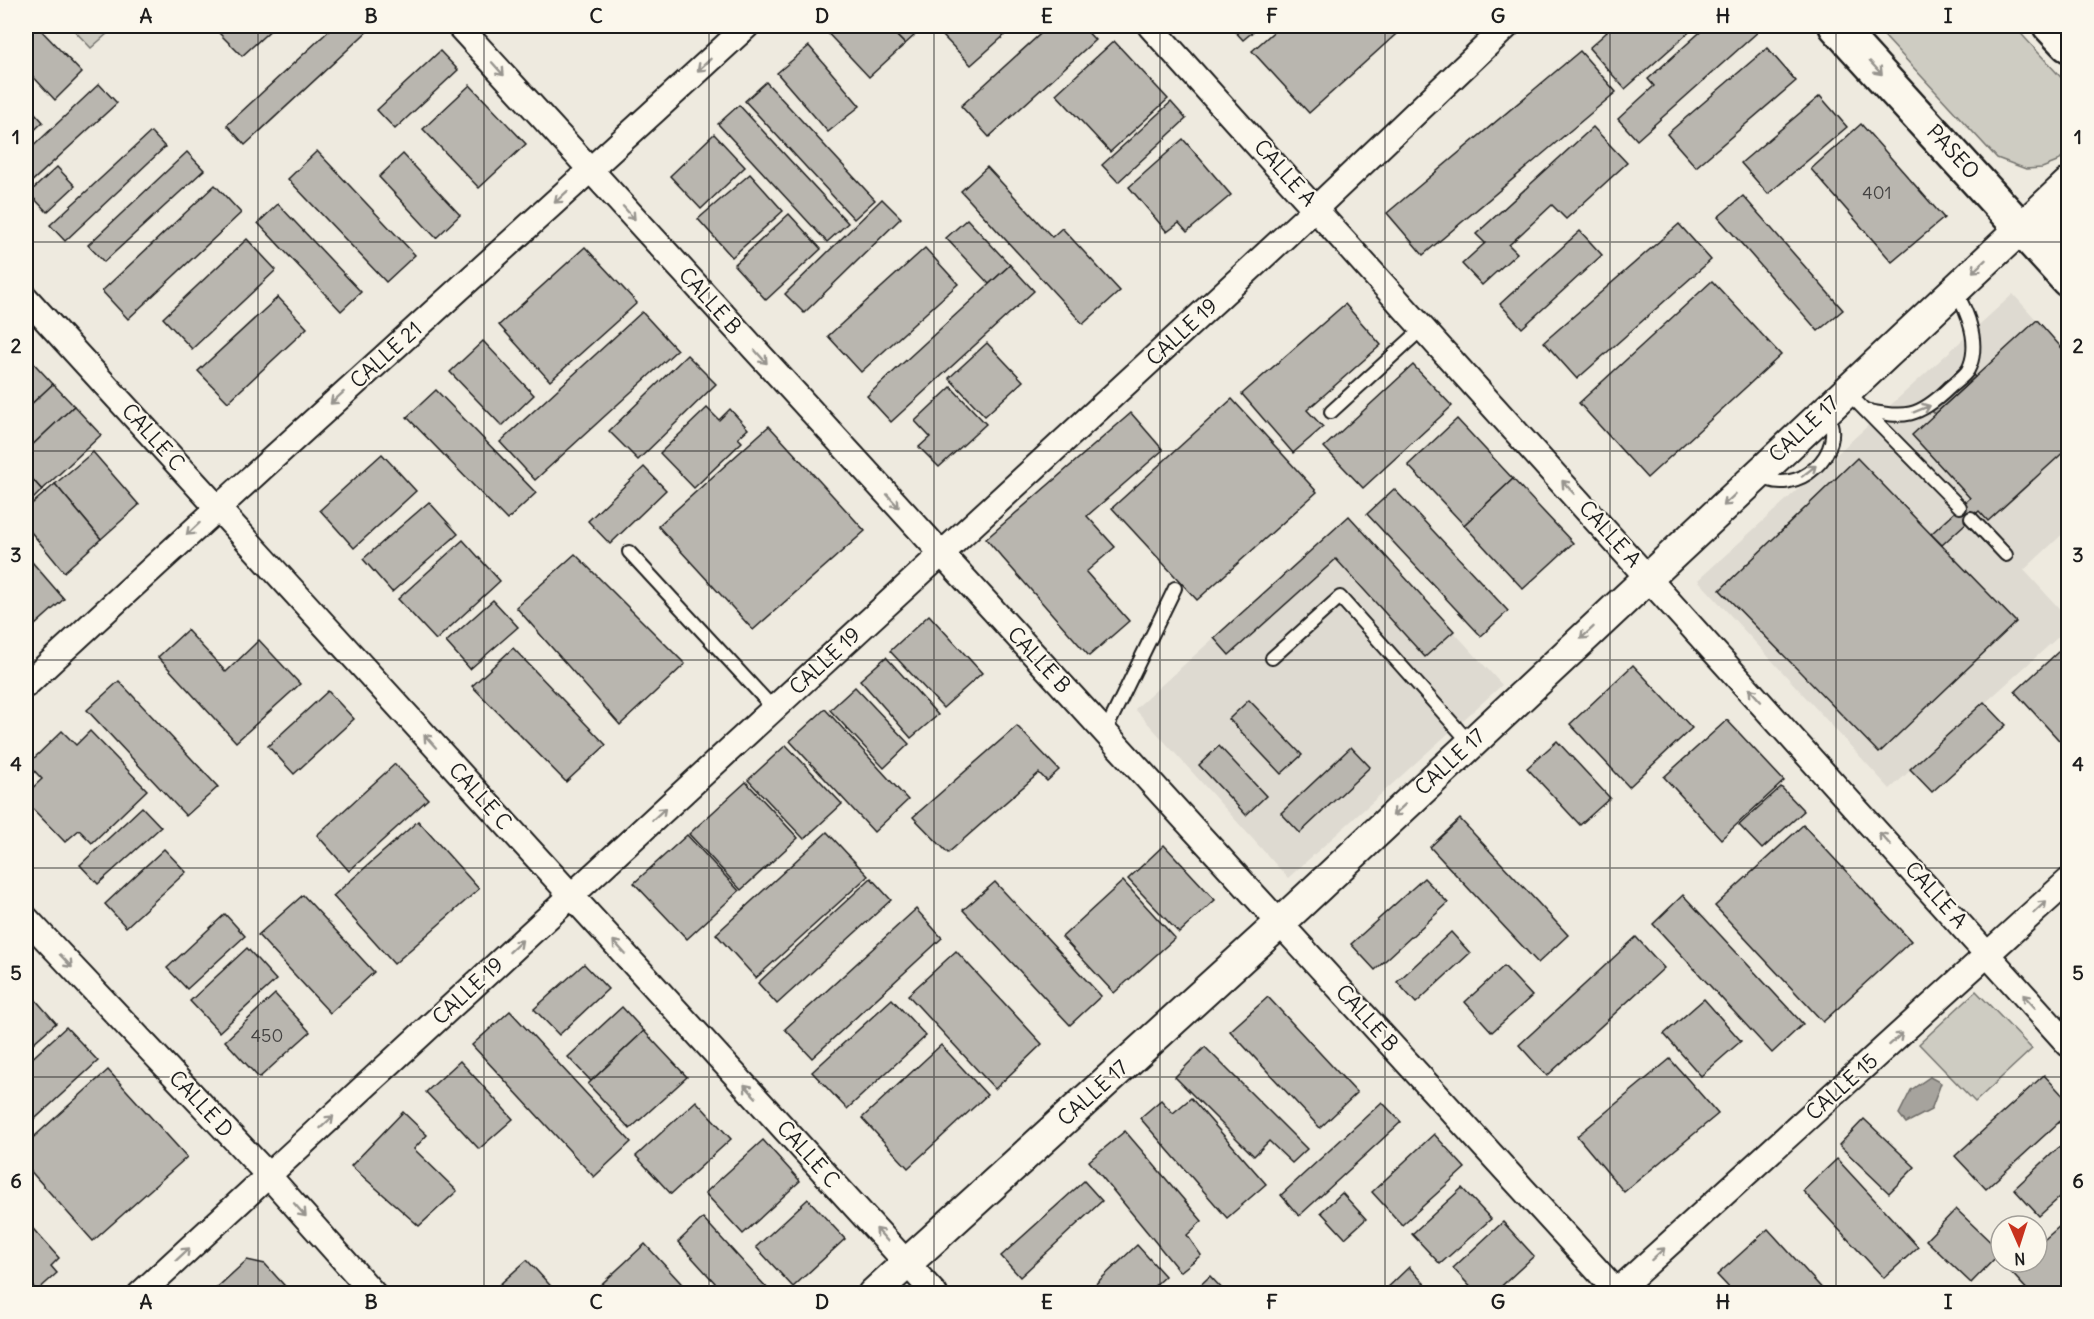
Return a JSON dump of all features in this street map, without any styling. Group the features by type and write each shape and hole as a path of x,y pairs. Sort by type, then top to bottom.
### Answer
{"main road":[{"name":"PASEO","path":"1836,26 2022,226 2064,276"},
{"path":"2050,26 2068,45"},
{"path":"2064,276 2052,246 2053,219 2068,185"}],"street":[{"name":"CALLE B","path":"459,26 1617,1293"},
{"name":"CALLE 21","path":"26,685 216,507 591,171 747,26"},
{"name":"CALLE A","path":"1150,26 1424,327 2068,1044"},
{"name":"CALLE 19","path":"140,1293 1316,208 1507,26"},
{"name":"CALLE 17","path":"873,1293 1280,923 1824,410 1855,400 1954,289 2068,185"},
{"name":"CALLE C","path":"26,298 935,1293"},
{"name":"CALLE 15","path":"1617,1293 2068,881"},
{"name":"CALLE D","path":"26,918 268,1175 374,1293"}],"lane":[{"path":"1855,400 1886,414 1905,414 1927,409 1967,371 1973,343 1966,309 1954,289"},
{"path":"1331,412 1424,327"},
{"path":"1855,400 1960,507"},
{"path":"1971,518 2007,555"},
{"path":"629,552 774,709"},
{"path":"1105,732 1175,588"},
{"path":"1272,658 1340,597 1470,743"}],"shaded area":[{"path":"70,26 116,26 91,48"},
{"path":"1875,26 2014,26 2068,85 2068,151 2057,162 2042,168 2026,169 1997,158"},
{"path":"2013,294 2068,355 2068,529 2024,570 2068,618 2068,628 1890,789 1698,580"},
{"path":"1349,516 1502,685 1288,878 1135,709"},
{"path":"1976,991 2032,1049 1975,1102 1919,1044"},
{"path":"1930,1077 1941,1083 1931,1110 1906,1123 1899,1114 1911,1090"}],"building":[{"path":"26,26 37,26 82,73 55,100 26,69"},
{"path":"212,26 275,26 242,56"},
{"path":"334,26 373,26 245,145 227,125"},
{"path":"821,26 887,26 905,44 869,77"},
{"path":"887,26 925,26 905,44"},
{"path":"954,26 1015,26 971,65 943,36"},
{"path":"1049,26 1082,26 1095,40 989,137 961,106"},
{"path":"1230,26 1260,26 1243,40"},
{"path":"1280,26 1405,26 1309,113 1252,51"},
{"path":"1601,26 1696,26 1625,89 1589,48 1607,32"},
{"path":"1707,26 1756,26 1760,30 1637,140 1618,119 1654,86 1648,79"},
{"path":"1114,41 1168,99 1110,152 1056,94"},
{"path":"809,46 860,106 828,132 777,73"},
{"path":"1767,48 1796,81 1696,167 1667,134"},
{"path":"440,51 458,70 395,129 377,110"},
{"path":"1580,51 1616,92 1423,255 1387,213"},
{"path":"766,82 875,200 854,219 745,101"},
{"path":"99,84 117,103 28,185 26,182 26,153"},
{"path":"470,85 526,144 479,188 423,129"},
{"path":"1820,96 1847,127 1768,194 1741,163"},
{"path":"1171,102 1186,119 1118,182 1102,165"},
{"path":"26,103 43,122 26,138"},
{"path":"739,105 848,223 827,242 718,124"},
{"path":"1861,124 1944,218 1892,262 1811,169"},
{"path":"1593,127 1627,163 1566,219 1552,205 1509,245 1517,253 1482,285 1462,264 1485,243 1476,234"},
{"path":"151,132 165,147 65,241 50,225"},
{"path":"714,134 745,167 701,209 670,176"},
{"path":"1183,139 1231,195 1187,232 1179,223 1167,232 1129,187"},
{"path":"317,151 415,255 386,282 288,179"},
{"path":"187,152 204,170 104,262 88,245"},
{"path":"403,154 460,215 436,238 379,177"},
{"path":"57,167 75,186 47,212 29,193"},
{"path":"987,167 1052,237 1062,228 1120,291 1083,324 961,191"},
{"path":"750,174 783,211 732,257 698,219"},
{"path":"215,185 241,213 128,319 102,291"},
{"path":"1743,196 1843,310 1818,331 1718,217"},
{"path":"882,199 901,218 804,313 785,294"},
{"path":"278,204 361,292 341,311 258,223"},
{"path":"789,214 821,249 766,300 734,265"},
{"path":"967,219 1010,265 989,284 946,238"},
{"path":"1679,224 1711,260 1577,379 1544,342"},
{"path":"1580,231 1602,255 1522,328 1500,304"},
{"path":"247,239 276,270 192,349 163,318"},
{"path":"585,247 637,303 550,381 499,325"},
{"path":"925,248 958,284 861,372 828,336"},
{"path":"1010,265 1034,291 891,422 867,396"},
{"path":"1712,281 1781,355 1647,478 1579,403"},
{"path":"278,297 307,328 228,402 198,371"},
{"path":"1345,304 1381,345 1307,410 1323,427 1293,453 1242,394"},
{"path":"642,312 677,350 535,480 500,442"},
{"path":"2037,320 2068,355 2068,448 1988,521 1979,511 1942,545 1931,534 1970,498 1912,435"},
{"path":"483,341 534,395 502,426 450,372"},
{"path":"987,343 1023,381 985,416 949,378"},
{"path":"26,355 53,384 26,409"},
{"path":"687,355 716,384 638,460 609,431"},
{"path":"1413,365 1452,406 1363,488 1324,447"},
{"path":"1963,365 1975,377 1935,414 1924,403"},
{"path":"53,384 74,406 26,451 26,409"},
{"path":"951,387 986,424 939,467 919,447 930,437 915,421"},
{"path":"436,390 536,493 507,520 407,417"},
{"path":"1232,399 1317,492 1197,600 1112,508"},
{"path":"74,406 101,435 42,490 26,472 26,451"},
{"path":"707,408 719,420 730,409 748,429 738,438 742,442 694,488 660,453"},
{"path":"1131,413 1163,450 1087,516 1115,547 1086,572 1129,621 1089,656 986,539"},
{"path":"1457,419 1513,479 1464,525 1408,465"},
{"path":"769,426 865,531 753,630 658,526"},
{"path":"93,452 139,505 101,539 55,484"},
{"path":"382,454 416,491 354,548 320,510"},
{"path":"1857,458 2016,622 1879,753 1720,590"},
{"path":"644,467 666,490 610,544 588,521"},
{"path":"26,472 42,490 26,506"},
{"path":"1513,479 1573,543 1523,589 1464,525"},
{"path":"55,484 101,539 64,572 26,526 26,509"},
{"path":"1394,489 1508,611 1481,636 1367,514"},
{"path":"429,502 458,534 392,592 363,559"},
{"path":"1349,516 1454,631 1425,657 1336,559 1229,655 1214,638"},
{"path":"463,540 500,581 436,640 398,599"},
{"path":"575,554 685,664 620,725 516,607"},
{"path":"26,555 64,599 26,633"},
{"path":"493,600 518,627 470,669 446,642"},
{"path":"929,615 982,673 943,708 890,651"},
{"path":"187,630 226,672 259,640 300,684 236,742 158,657"},
{"path":"513,648 606,745 566,782 472,686"},
{"path":"2059,651 2068,662 2068,750 2015,692"},
{"path":"886,657 938,715 911,738 860,680"},
{"path":"1633,665 1692,728 1629,787 1570,724"},
{"path":"119,681 218,787 186,816 87,710"},
{"path":"855,687 909,744 884,768 830,710"},
{"path":"328,691 354,719 294,774 268,746"},
{"path":"1249,700 1302,755 1281,774 1229,719"},
{"path":"1984,702 2006,725 1932,792 1910,769"},
{"path":"825,709 908,800 874,832 790,741"},
{"path":"1727,720 1784,781 1721,839 1664,777"},
{"path":"1017,726 1059,770 1047,781 1039,773 948,853 913,817"},
{"path":"62,731 76,745 90,731 147,790 92,843 79,830 65,842 26,802 26,794 42,779 28,764"},
{"path":"1557,741 1610,798 1580,825 1527,768"},
{"path":"786,745 842,804 804,839 748,780"},
{"path":"1219,746 1266,796 1246,815 1199,765"},
{"path":"1351,747 1370,767 1300,833 1281,813"},
{"path":"395,764 428,799 349,871 317,835"},
{"path":"746,782 798,838 741,890 689,834"},
{"path":"1781,787 1804,811 1762,849 1739,825"},
{"path":"142,807 161,827 98,884 80,865"},
{"path":"1460,819 1568,935 1538,963 1430,847"},
{"path":"418,821 479,889 394,964 333,896"},
{"path":"1803,825 1911,941 1823,1022 1715,906"},
{"path":"827,832 868,876 756,978 716,934"},
{"path":"687,835 739,891 687,939 634,883"},
{"path":"1164,845 1215,900 1179,933 1128,879"},
{"path":"164,849 186,872 126,927 105,904"},
{"path":"871,878 891,900 777,1004 758,983"},
{"path":"1424,878 1448,903 1375,970 1351,944"},
{"path":"1123,881 1175,938 1114,993 1062,937"},
{"path":"995,882 1101,996 1070,1025 963,910"},
{"path":"303,895 374,972 330,1013 258,935"},
{"path":"1683,895 1803,1024 1772,1053 1653,924"},
{"path":"916,909 942,938 812,1058 785,1029"},
{"path":"225,914 245,936 187,989 167,968"},
{"path":"1451,932 1470,953 1416,1003 1397,982"},
{"path":"1636,937 1664,968 1547,1076 1519,1045"},
{"path":"247,948 276,980 219,1032 190,1001"},
{"path":"956,951 1042,1044 995,1089 908,995"},
{"path":"584,964 608,989 559,1035 534,1009"},
{"path":"1504,966 1532,996 1492,1032 1465,1002"},
{"path":"26,989 56,1023 26,1049"},
{"path":"275,994 310,1032 259,1078 225,1041"},
{"path":"1268,997 1357,1093 1320,1128 1230,1031"},
{"path":"892,999 926,1036 847,1109 812,1072"},
{"path":"1704,999 1741,1041 1701,1076 1664,1034"},
{"path":"622,1007 644,1031 591,1081 568,1057"},
{"path":"510,1011 631,1142 594,1177 472,1045"},
{"path":"66,1027 98,1061 26,1127 26,1064"},
{"path":"644,1031 687,1077 630,1129 588,1084"},
{"path":"941,1045 987,1095 908,1168 862,1118"},
{"path":"1205,1047 1307,1149 1292,1163 1269,1141 1254,1156 1175,1077"},
{"path":"1670,1059 1718,1114 1624,1192 1577,1136"},
{"path":"460,1061 513,1119 479,1149 426,1092"},
{"path":"108,1070 187,1157 93,1241 26,1166 26,1144"},
{"path":"2044,1075 2068,1101 2068,1114 1986,1189 1955,1156"},
{"path":"1191,1098 1266,1184 1227,1218 1140,1118 1161,1100 1173,1113"},
{"path":"696,1101 731,1139 671,1194 636,1156"},
{"path":"1382,1102 1401,1122 1299,1216 1281,1195"},
{"path":"403,1112 427,1135 414,1149 457,1191 419,1226 351,1166"},
{"path":"1864,1119 1915,1167 1889,1193 1839,1145"},
{"path":"1125,1131 1202,1221 1187,1235 1201,1255 1180,1272 1089,1161"},
{"path":"1434,1134 1465,1168 1402,1225 1372,1192"},
{"path":"2068,1139 2068,1190 2041,1214 2037,1214 2014,1189"},
{"path":"763,1140 800,1181 743,1234 705,1193"},
{"path":"1837,1159 1918,1247 1884,1278 1803,1191"},
{"path":"1084,1181 1102,1201 1020,1277 1001,1256"},
{"path":"1462,1188 1491,1219 1440,1264 1412,1234"},
{"path":"1342,1193 1366,1219 1345,1238 1321,1212"},
{"path":"808,1199 845,1239 793,1287 756,1247"},
{"path":"1956,1209 1989,1241 1989,1264 1971,1283 1926,1240"},
{"path":"703,1218 767,1288 761,1294 725,1294 678,1242"},
{"path":"26,1221 59,1258 51,1266 57,1273 37,1291 26,1279"},
{"path":"1503,1222 1534,1256 1493,1294 1477,1294 1453,1268"},
{"path":"2061,1225 2068,1233 2068,1290 2065,1294 2031,1294 2013,1274 2049,1274 2049,1236"},
{"path":"1768,1229 1827,1294 1735,1294 1717,1275"},
{"path":"645,1244 691,1294 594,1294 593,1292"},
{"path":"1137,1245 1165,1276 1146,1294 1085,1294"},
{"path":"247,1260 265,1264 292,1294 210,1294"},
{"path":"527,1260 558,1294 489,1294"},
{"path":"1409,1267 1434,1294 1381,1294"},
{"path":"1210,1276 1227,1294 1191,1294"}]}
